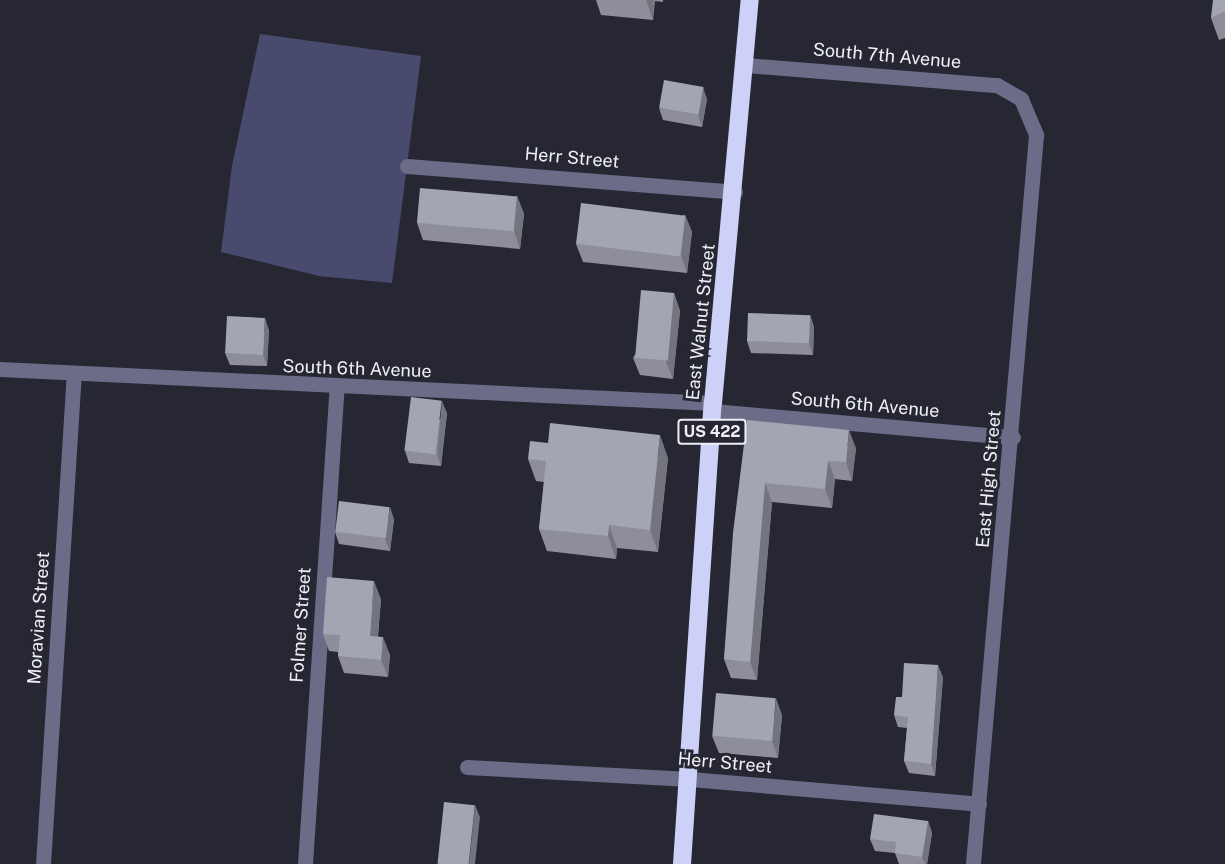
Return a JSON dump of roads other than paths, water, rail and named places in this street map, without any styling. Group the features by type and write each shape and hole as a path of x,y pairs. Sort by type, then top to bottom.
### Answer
{"highway":[{"name":"East Walnut Street","path":"682,864 690,779 713,407 735,192 750,0"}],"street":[{"name":"South 7th Avenue","path":"746,64 997,85 1021,99"},
{"name":"East High Street","path":"973,864 1013,437 1036,135 1021,99"},
{"name":"Herr Street","path":"407,166 735,192"},
{"name":"South 6th Avenue","path":"0,369 74,375 713,407 1013,437"},
{"name":"Moravian Street","path":"44,864 74,375"},
{"name":"Folmer Street","path":"305,864 337,388"},
{"name":"Herr Street","path":"467,767 690,779 979,804"}]}
